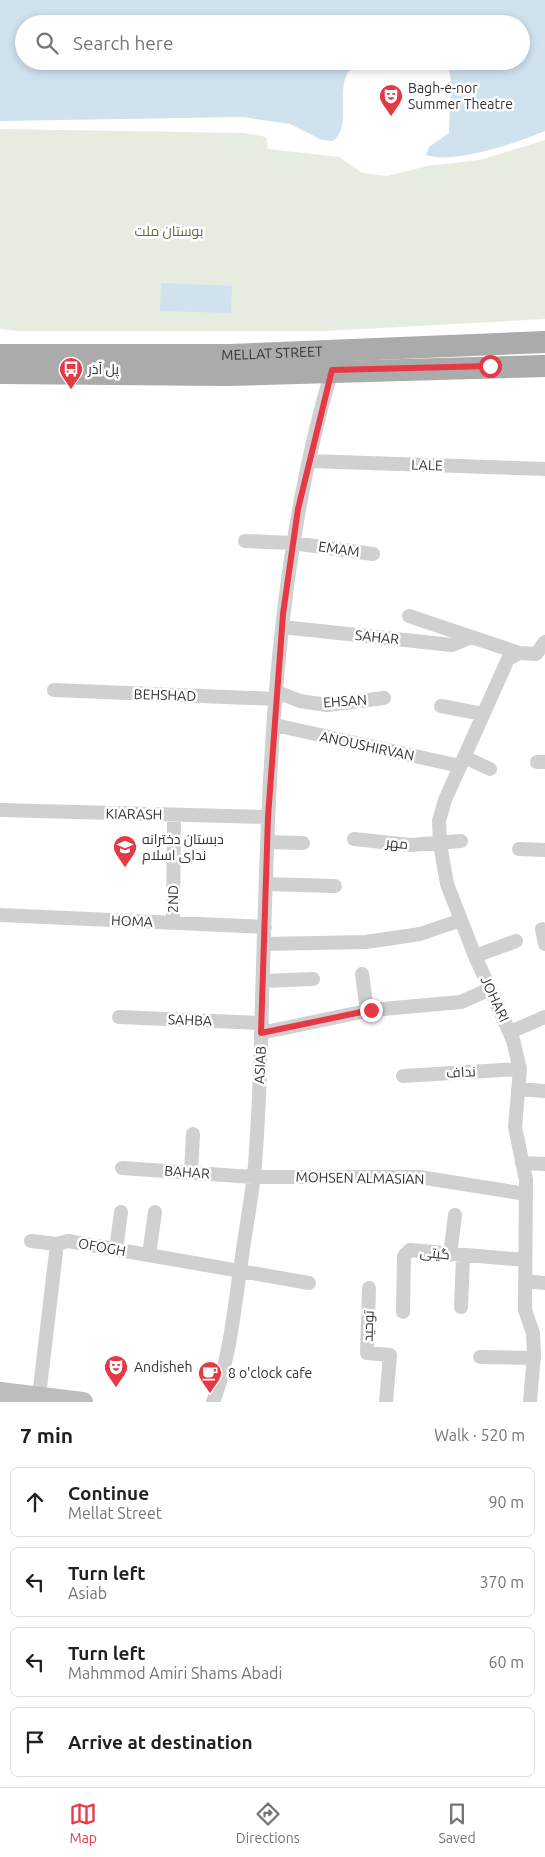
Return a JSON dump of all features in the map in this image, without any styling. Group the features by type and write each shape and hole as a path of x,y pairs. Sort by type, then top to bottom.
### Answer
{"main road":[{"path":"0,341 42,364"},
{"name":"MELLAT STREET","path":"0,373 42,364 545,342"},
{"name":"MELLAT STREET","path":"0,355 42,364 228,375 332,370 545,366"},
{"path":"0,389 42,364"},
{"path":"0,1392 83,1402"}],"street":[{"name":"ASIAB","path":"213,1402 222,1378 253,1177 262,1028 268,817 282,627 298,509 332,370"},
{"name":"LALE","path":"309,461 545,469"},
{"name":"EMAM","path":"244,541 293,543 373,554"},
{"name":"SAHAR","path":"410,616 519,653"},
{"name":"SAHAR","path":"282,627 452,645 471,637"},
{"path":"519,653 541,654 545,642"},
{"name":"JOHARI","path":"519,653 508,659 462,762 439,821 440,844 447,884 475,956 510,1032 520,1069 515,1128 526,1194 525,1310 531,1327 534,1358 530,1402"},
{"name":"BEHSHAD","path":"54,690 277,696"},
{"name":"EHSAN","path":"277,696 327,705 384,698"},
{"path":"441,706 483,714"},
{"name":"ANOUSHIRVAN","path":"275,725 490,769"},
{"name":"KIARASH","path":"0,810 268,817"},
{"name":"2ND","path":"173,922 174,815"},
{"name":"مهر","path":"354,839 410,845 461,841"},
{"path":"267,842 304,843"},
{"path":"519,849 545,850"},
{"path":"266,884 335,886"},
{"name":"HOMA","path":"0,914 265,927"},
{"path":"264,944 366,942 420,934 461,920"},
{"path":"542,929 545,944"},
{"path":"475,956 516,941"},
{"path":"362,974 367,1010"},
{"path":"263,980 313,979"},
{"name":"SAHBA","path":"119,1017 262,1028 367,1010 461,1002 490,990"},
{"path":"510,1032 545,1017"},
{"name":"نداف","path":"403,1076 520,1069"},
{"path":"518,1089 545,1091"},
{"path":"191,1172 193,1134"},
{"path":"522,1163 545,1164"},
{"name":"BAHAR","path":"122,1168 253,1177"},
{"name":"MOHSEN ALMASIAN","path":"253,1177 419,1177 526,1194"},
{"path":"116,1250 121,1212"},
{"path":"149,1255 155,1212"},
{"path":"455,1215 456,1256 461,1306"},
{"name":"OFOGH","path":"31,1241 57,1244 68,1241 309,1283"},
{"path":"39,1396 57,1244"},
{"name":"گیتی","path":"403,1312 406,1252 410,1250 456,1256 525,1260"},
{"path":"525,1281 545,1283"},
{"name":"توحید","path":"369,1288 367,1353 390,1355 386,1402"},
{"path":"531,1327 545,1328"},
{"path":"480,1357 534,1358"}],"green space":[{"name":"بوستان ملت","path":"0,129 244,133 266,137 268,149 339,157 362,173 387,176 427,166 480,160 545,140 545,319 325,331 18,331 0,329"}],"water":[{"path":"0,0 545,0 545,131 519,141 469,155 438,157 426,155 429,147 449,133 451,82 449,70 530,70 530,15 15,15 15,70 350,70 343,92 342,123 339,133 333,141 322,140 290,124 243,117 0,121"},
{"path":"161,283 232,286 231,313 160,311"}],"place":[{"name":"Bagh-e-nor Summer Theatre","path":"391,117"},
{"name":"پل آذر","path":"71,390"},
{"name":"دبستان دخترانه ندای اسلام","path":"125,868"},
{"name":"Andisheh","path":"116,1388"},
{"name":"8 o'clock cafe","path":"210,1394"}],"route":[{"path":"371,1010 261,1033 268,817 283,614 298,509 332,370 490,366"}]}
